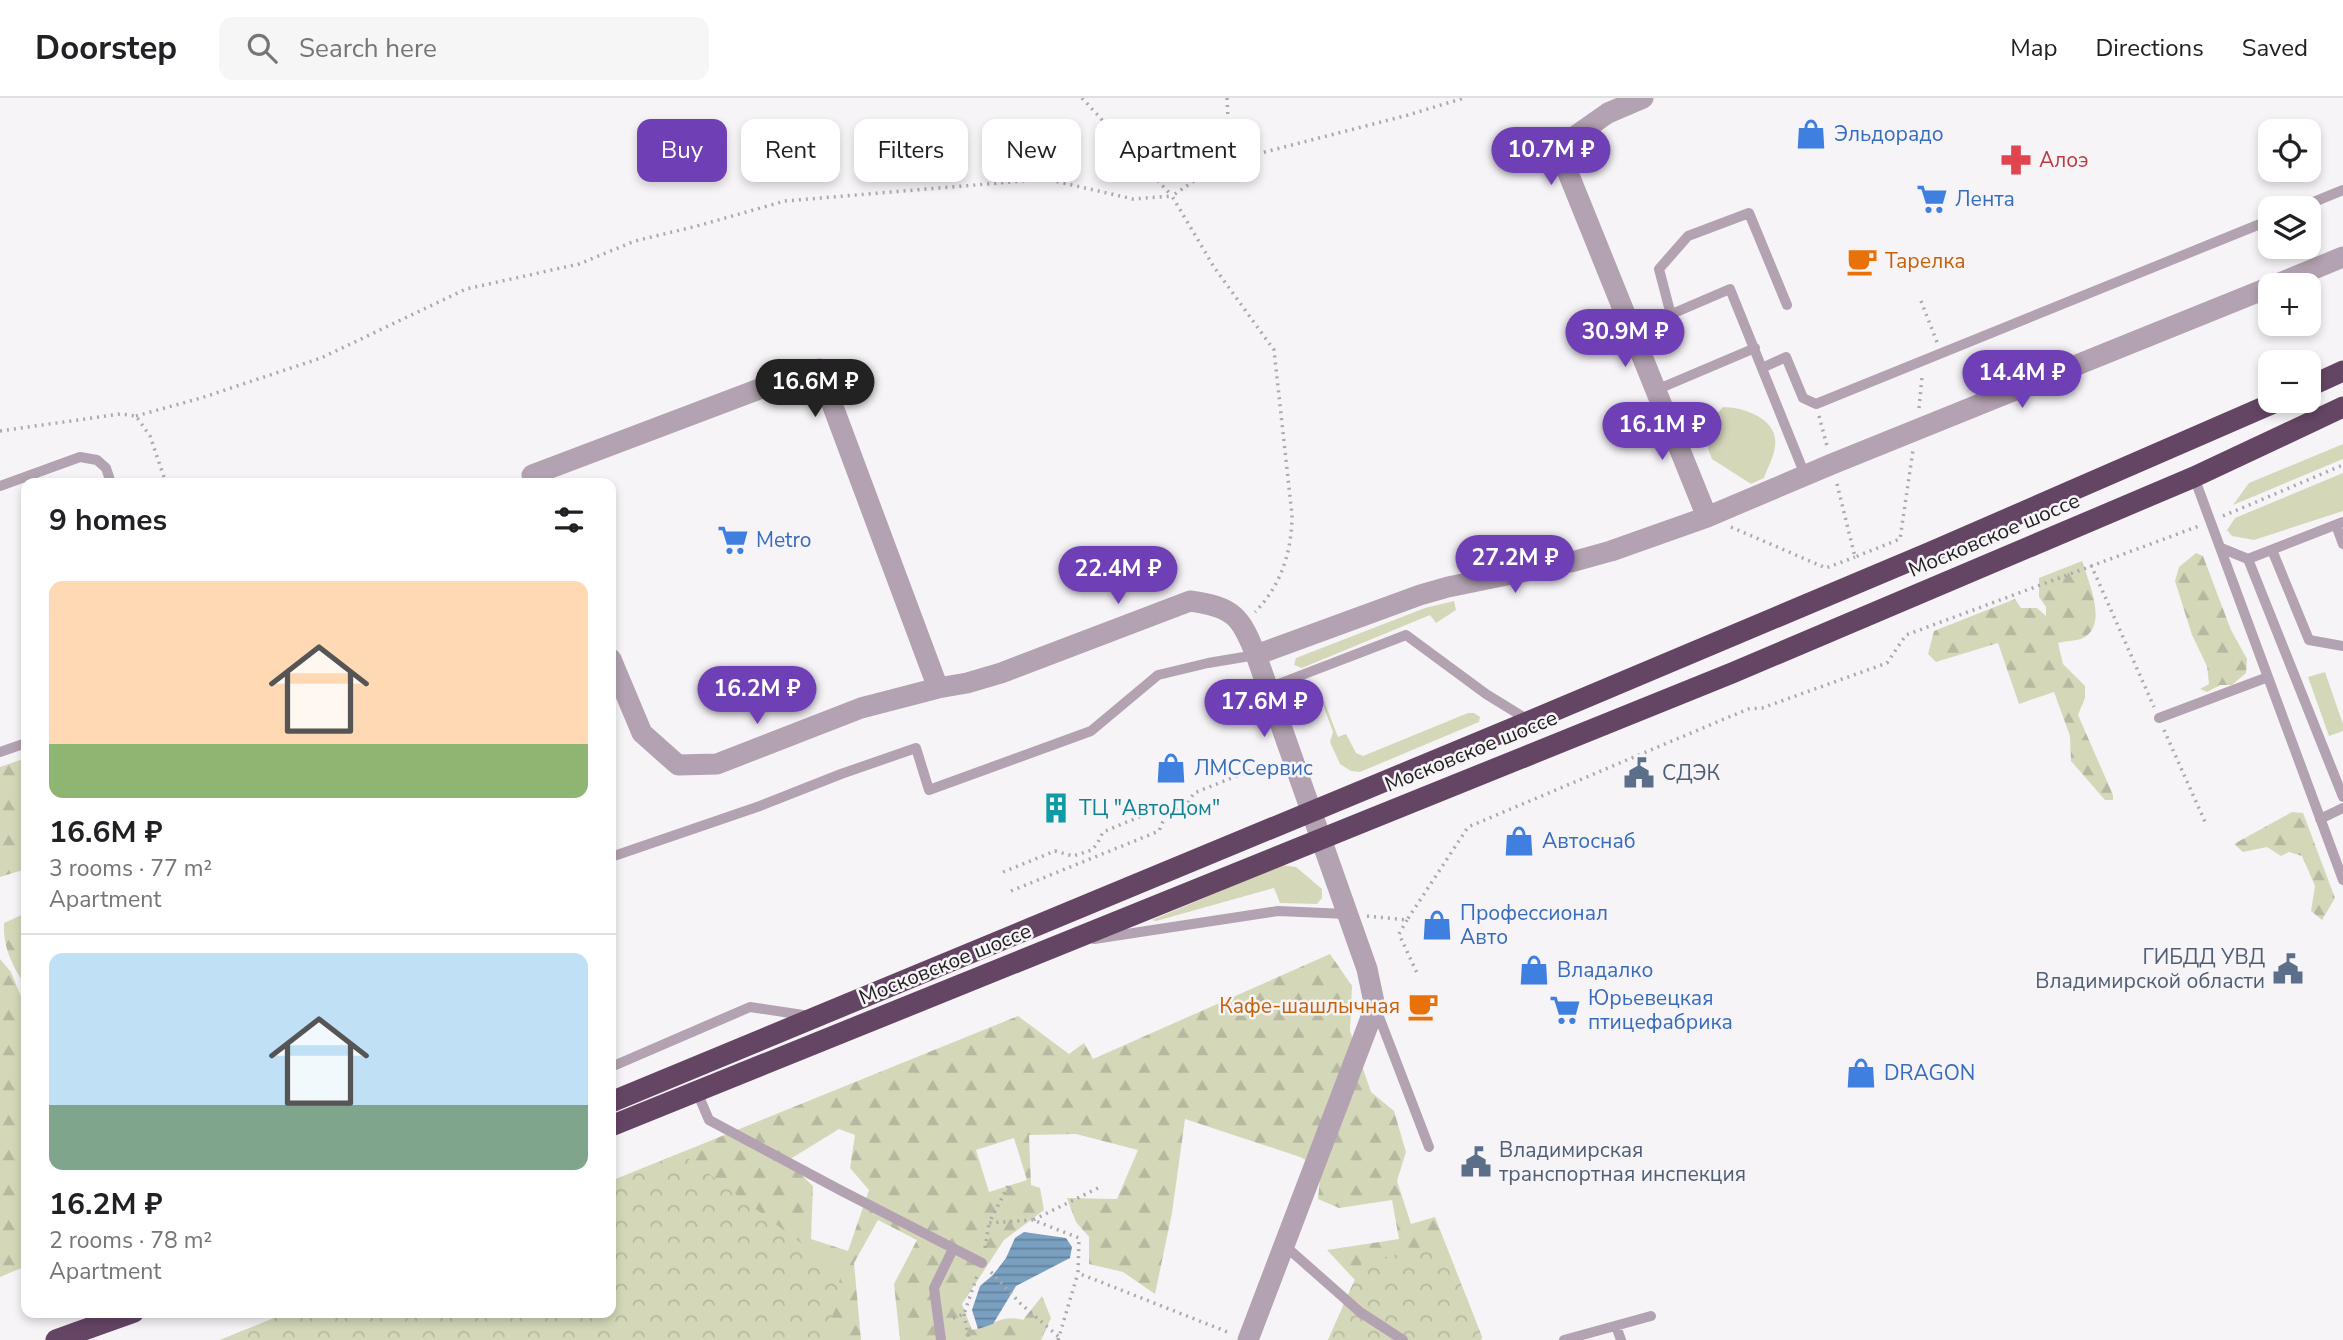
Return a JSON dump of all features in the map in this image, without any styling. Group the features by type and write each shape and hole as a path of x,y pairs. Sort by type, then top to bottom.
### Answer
{"highway":[{"path":"2321,381 2343,371"},
{"name":"Московское шоссе","path":"616,1124 1732,673 2194,477 2343,407"},
{"name":"Московское шоссе","path":"616,1100 1530,721 1931,552 2258,410"},
{"path":"42,1340 90,1318"},
{"path":"56,1340 117,1318"}],"street":[{"path":"1643,98 1608,113 1558,148 1707,517"},
{"path":"2304,273 2343,257"},
{"path":"1256,654 1420,595 1587,558 1707,517 2258,292"},
{"path":"533,478 532,475 819,369 938,688"},
{"path":"616,671 642,733 678,765 717,764 861,708 1001,673 1190,601 1217,605 1243,624 1367,969 1375,1007 1284,1245 1242,1338"}],"lane":[{"path":"2321,199 2343,190"},
{"path":"1671,315 1659,269 1688,236 1749,213 1787,305"},
{"path":"1762,368 1786,357 1803,398 1816,404 2258,225"},
{"path":"1632,331 1730,289 1805,475"},
{"path":"1656,390 1755,348"},
{"path":"22,478 80,457 97,460 106,468 109,478"},
{"path":"2194,477 2343,880"},
{"path":"0,486 21,478"},
{"path":"2221,548 2248,559 2340,524 2343,544"},
{"path":"2272,550 2309,640 2343,646"},
{"path":"2248,559 2343,797"},
{"path":"1268,688 1406,635 1486,694 1530,721"},
{"path":"616,855 916,748 929,790 1091,731 1158,675 1256,654"},
{"path":"2159,718 2268,677"},
{"path":"0,752 21,745"},
{"path":"2320,819 2343,808"},
{"path":"1044,951 1095,939 1278,911 1347,914"},
{"path":"616,1065 750,1007 816,1017"},
{"path":"1375,1007 1429,1147"},
{"path":"697,1092 709,1119 986,1268"},
{"path":"1284,1245 1360,1312 1402,1340"},
{"path":"941,1340 934,1288 953,1248"},
{"path":"1564,1340 1651,1316"},
{"path":"1616,1326 1621,1340"}],"path":[{"path":"1082,98 1172,196 1214,267 1274,350 1292,515 1292,541 1276,587 1243,624"},
{"path":"1227,98 1228,119"},
{"path":"1260,153 1464,98"},
{"path":"1,431 120,414 136,416 201,398 321,358 466,289 579,264 635,241 785,201 1046,179 1133,199 1172,196 1192,182"},
{"path":"1921,302 1942,354"},
{"path":"1816,404 1855,557"},
{"path":"136,416 150,436 164,478"},
{"path":"1417,973 1399,934 1468,827 1748,709 1762,708 1887,663 1906,635 2211,522 2343,465"},
{"path":"1707,517 1826,568 1900,539"},
{"path":"2091,565 2206,824"},
{"path":"1011,891 1159,831 1166,814 1188,803 1194,793 1291,754"},
{"path":"1003,872 1055,851 1073,856 1085,852 1097,844 1103,832 1152,812"},
{"path":"1085,852 1088,860"},
{"path":"1347,914 1407,920"},
{"path":"969,1340 964,1314 986,1268 989,1223 1007,1186"},
{"path":"989,1223 1033,1220 1098,1188"},
{"path":"986,1268 1059,1338 1078,1273 1079,1238 1033,1220"},
{"path":"1078,1273 1242,1338"},
{"path":"938,1323 964,1314"}],"green space":[{"path":"1723,407 1750,412 1772,429 1775,446 1764,478 1751,484 1712,459 1708,449 1715,416"},
{"path":"2343,444 2343,459 2233,505 2249,483"},
{"path":"2343,473 2343,511 2254,540 2232,536 2227,530 2235,518"},
{"path":"2196,553 2203,556 2231,630 2247,659 2246,673 2232,685 2220,685 2207,692 2200,689 2209,684 2207,666 2192,635 2175,581 2179,567"},
{"path":"2082,561 2095,603 2094,625 2090,633 2081,639 2058,643 2063,664 2085,686 2085,698 2078,715 2113,800 2105,800 2071,761 2070,736 2054,692 2019,704 1998,643 1936,662 1928,654 1934,631 2015,599 2021,608 2037,608 2046,616 2046,607 2039,597 2039,578"},
{"path":"1454,601 1456,610 1436,623 1430,615 1302,668 1294,665 1296,658 1425,608"},
{"path":"2325,672 2343,724 2343,731 2329,736 2308,677"},
{"path":"1324,701 1338,737 1346,734 1356,753 1363,756 1468,713 1480,717 1479,722 1360,772 1351,771 1340,764 1330,742 1333,732 1322,702"},
{"path":"21,760 21,871 0,877 0,767"},
{"path":"2292,812 2303,813 2335,898 2322,920 2311,911 2315,886 2302,856 2289,852 2281,856 2267,847 2243,852 2234,844"},
{"path":"1282,865 1296,867 1322,889 1322,898 1317,904 1280,903 1274,888 1152,920"},
{"path":"21,915 21,979 5,941 4,923"},
{"path":"1330,954 1352,986 1350,1031 1371,1092 1394,1111 1406,1152 1397,1181 1411,1224 1435,1217 1481,1340 1328,1340 1355,1280 1327,1250 1399,1239 1392,1200 1339,1208 1318,1199 1321,1168 1300,1157 1185,1119 1172,1213 1155,1294 1123,1272 1089,1264 1089,1237 1076,1222 1067,1198 1117,1199 1138,1150 1076,1134 1029,1135 1031,1185 1040,1188 1044,1210 1004,1240 962,1304 972,1330 1003,1319 1023,1320 1042,1296 1051,1318 1041,1340 900,1340 894,1284 917,1240 878,1220 854,1263 861,1340 220,1340 275,1318 616,1318 616,1179 1018,1016 1069,1054 1084,1043 1093,1059","holes":["839,1129 855,1135 850,1168 869,1190 848,1251 811,1239 813,1186 787,1161","1014,1138 1027,1180 989,1192 976,1150"]},
{"path":"0,959 11,972 21,997 21,1268 0,1277"},
{"path":"681,1153 841,1273 828,1340 220,1340 275,1318 616,1318 616,1179"},
{"path":"1446,1246 1481,1340 1328,1340 1363,1261"}],"water":[{"path":"1024,1232 1066,1238 1072,1247 1070,1258 1016,1286 993,1324 978,1329 972,1310 980,1286 1006,1258 1015,1238"}],"place":[{"name":"Эльдорадо","path":"1811,134"},
{"name":"Алоэ","path":"2016,160"},
{"name":"Лента","path":"1932,199"},
{"name":"Тарелка","path":"1862,261"},
{"name":"Metro","path":"733,540"},
{"name":"ЛМССервис","path":"1171,768"},
{"name":"СДЭК","path":"1639,773"},
{"name":"ТЦ \"АвтоДом\"","path":"1056,808"},
{"name":"Автоснаб","path":"1519,841"},
{"name":"Профессионал Авто","path":"1437,925"},
{"name":"ГИБДД УВД Владимирской области","path":"2288,969"},
{"name":"Владалко","path":"1534,970"},
{"name":"Кафе-шашлычная","path":"1423,1006"},
{"name":"Юрьевецкая птицефабрика","path":"1565,1010"},
{"name":"DRAGON","path":"1861,1073"},
{"name":"Владимирская транспортная инспекция","path":"1476,1162"}]}
